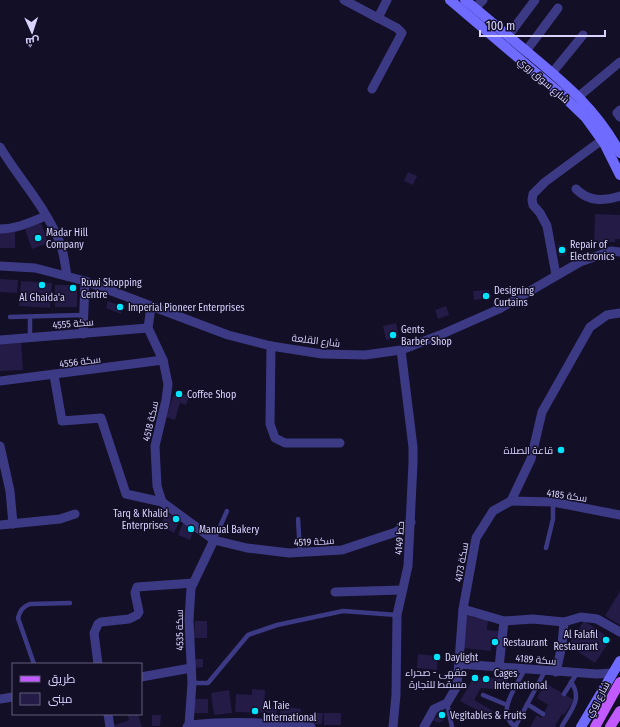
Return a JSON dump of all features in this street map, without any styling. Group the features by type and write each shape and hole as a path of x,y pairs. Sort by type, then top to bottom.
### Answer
{"main road":[{"name":"شارع سوق روي","path":"450,0 562,95 586,118 602,140 620,175"},
{"name":"شارع سوق روي","path":"465,0 552,73 578,97 595,114 620,151"},
{"path":"581,727 620,661"},
{"name":"شارع روي","path":"595,727 620,682"},
{"path":"610,727 620,711"}],"street":[{"path":"344,0 397,28 402,33 372,89"},
{"path":"378,18 387,0"},
{"path":"475,8 483,0"},
{"path":"508,36 535,0"},
{"path":"526,51 558,8"},
{"path":"552,73 583,35"},
{"path":"578,97 620,62"},
{"path":"620,110 617,113 620,117"},
{"path":"556,275 547,226 540,213 533,205 533,194 545,182 602,140"},
{"path":"0,147 46,216 61,244 67,276"},
{"path":"576,189 586,198 597,200 620,196"},
{"path":"0,229 9,229 20,226 46,216"},
{"name":"شارع القلعة","path":"0,266 35,268 85,281 228,335 271,346 322,354 366,355 401,350 440,335 499,309 580,262 611,251 620,252"},
{"path":"83,334 85,281"},
{"path":"148,328 151,307"},
{"path":"511,501 531,459 542,412 590,327 607,315 620,313"},
{"name":"سكة 4555","path":"0,340 148,328"},
{"name":"سكة 4518","path":"148,328 163,360 168,384 166,400 155,446 157,486 162,502"},
{"path":"271,346 270,424 275,438 284,443 340,442"},
{"name":"4149 خط","path":"393,727 396,695 397,615 408,566 413,447 401,350"},
{"name":"سكة 4556","path":"0,382 163,360"},
{"path":"54,375 62,421 101,418 126,494 162,502 214,540"},
{"path":"0,446 10,491 13,524"},
{"name":"سكة 4185","path":"511,501 553,502 620,515"},
{"name":"سكة 4173","path":"447,703 457,686 463,609 476,538 493,511 511,501"},
{"path":"0,525 60,519 75,514"},
{"name":"سكة 4519","path":"214,540 248,548 289,553 342,550 396,532 411,522"},
{"name":"سكة 4535","path":"188,726 192,683 189,620 191,588 214,540"},
{"path":"98,663 94,633 95,630 101,622 129,619 137,615 139,612 135,593 137,587 194,583"},
{"path":"335,592 402,590"},
{"path":"463,609 504,621 533,619 564,622 581,617 597,619 620,632"},
{"path":"499,667 504,621"},
{"path":"556,672 562,645 564,622"},
{"name":"سكة 4189","path":"459,664 556,672 596,674 612,673"},
{"path":"142,677 191,668"},
{"path":"0,699 12,697"},
{"path":"424,727 434,709 447,703"},
{"path":"108,715 110,727"},
{"path":"188,726 213,723 244,722 311,727"}],"lane":[{"path":"10,317 83,315"},
{"path":"30,317 30,338"},
{"path":"546,548 553,519 553,502"},
{"path":"214,540 227,511"},
{"path":"298,519 300,552"},
{"path":"34,663 18,618 20,611 30,604 70,603"},
{"path":"192,683 208,683 248,634 277,625 343,611 397,615"},
{"path":"525,669 507,705 508,718 516,727 545,671"},
{"path":"564,694 577,673"},
{"path":"557,722 563,726 576,699 577,692 571,682"},
{"path":"483,695 507,705"},
{"path":"447,703 452,727"},
{"path":"527,704 543,714"}],"building":[{"path":"408,172 417,176 413,185 404,181"},
{"path":"595,214 620,215 620,239 615,239 615,242 594,244"},
{"path":"41,223 48,243 32,249 25,229"},
{"path":"0,232 15,232 15,248 0,248"},
{"name":"Repair of Electronics","path":"558,245 565,245 566,255 559,256"},
{"path":"0,279 18,280 17,293 0,292"},
{"path":"21,281 52,283 50,308 19,306"},
{"path":"55,285 77,285 77,307 55,307"},
{"path":"489,290 490,298 474,300 473,291"},
{"path":"108,301 123,307 121,314 106,308"},
{"path":"446,306 449,315 438,319 435,310"},
{"path":"396,323 399,337 386,340 383,326"},
{"path":"21,343 23,370 0,371 0,344"},
{"path":"178,392 189,396 186,405 180,403 175,420 166,417 174,394"},
{"path":"163,511 180,520 174,533 163,527"},
{"path":"183,523 195,528 190,540 178,535"},
{"path":"620,591 620,625 605,616"},
{"path":"466,612 473,613 472,617 488,619 487,630 499,631 497,647 491,646 491,651 462,648"},
{"path":"195,621 207,621 207,638 194,638"},
{"path":"584,621 611,639 595,663 568,645"},
{"path":"418,654 438,656 437,670 417,668"},
{"path":"194,659 203,659 203,667 194,668"},
{"path":"474,677 508,679 507,690 481,688 474,700 493,711 490,717 460,701"},
{"path":"545,683 574,700 564,715 562,714 555,726 557,727 530,727 537,715 541,718 548,705 537,698"},
{"path":"252,689 265,690 264,713 235,712 236,694 252,695"},
{"path":"229,690 232,713 214,715 211,693"},
{"path":"193,699 208,699 208,713 194,713"},
{"path":"266,705 278,707 276,715 265,712"},
{"path":"281,706 301,709 300,715 295,715 295,719 289,718 288,720 279,718"},
{"name":"Vegitables & Fruits","path":"440,709 447,712 444,720 439,723 432,720 437,717"},
{"path":"314,713 323,713 322,724 313,724"},
{"path":"324,713 341,713 341,725 324,725"},
{"path":"127,715 138,715 142,727 112,726 129,720"},
{"path":"152,715 161,715 160,726 152,726"}],"place":[{"name":"Madar Hill Company","path":"38,238"},
{"name":"Repair of Electronics","path":"562,250"},
{"name":"Al Ghaida'a","path":"42,285"},
{"name":"Ruwi Shopping Centre","path":"73,288"},
{"name":"Designing Curtains","path":"486,296"},
{"name":"Imperial Pioneer Enterprises","path":"120,307"},
{"name":"Gents Barber Shop","path":"393,335"},
{"name":"Coffee Shop","path":"179,394"},
{"name":"قاعة الصلاة","path":"561,450"},
{"name":"Tarq & Khalid Enterprises","path":"176,519"},
{"name":"Manual Bakery","path":"191,529"},
{"name":"Al Falafil Restaurant","path":"606,640"},
{"name":"Restaurant","path":"495,642"},
{"name":"Daylight","path":"437,657"},
{"name":"مقهى - صحراء مسقط للتجارة","path":"475,678"},
{"name":"Cages International","path":"486,679"},
{"name":"Al Taie International","path":"255,711"},
{"name":"Vegitables & Fruits","path":"442,715"}]}
